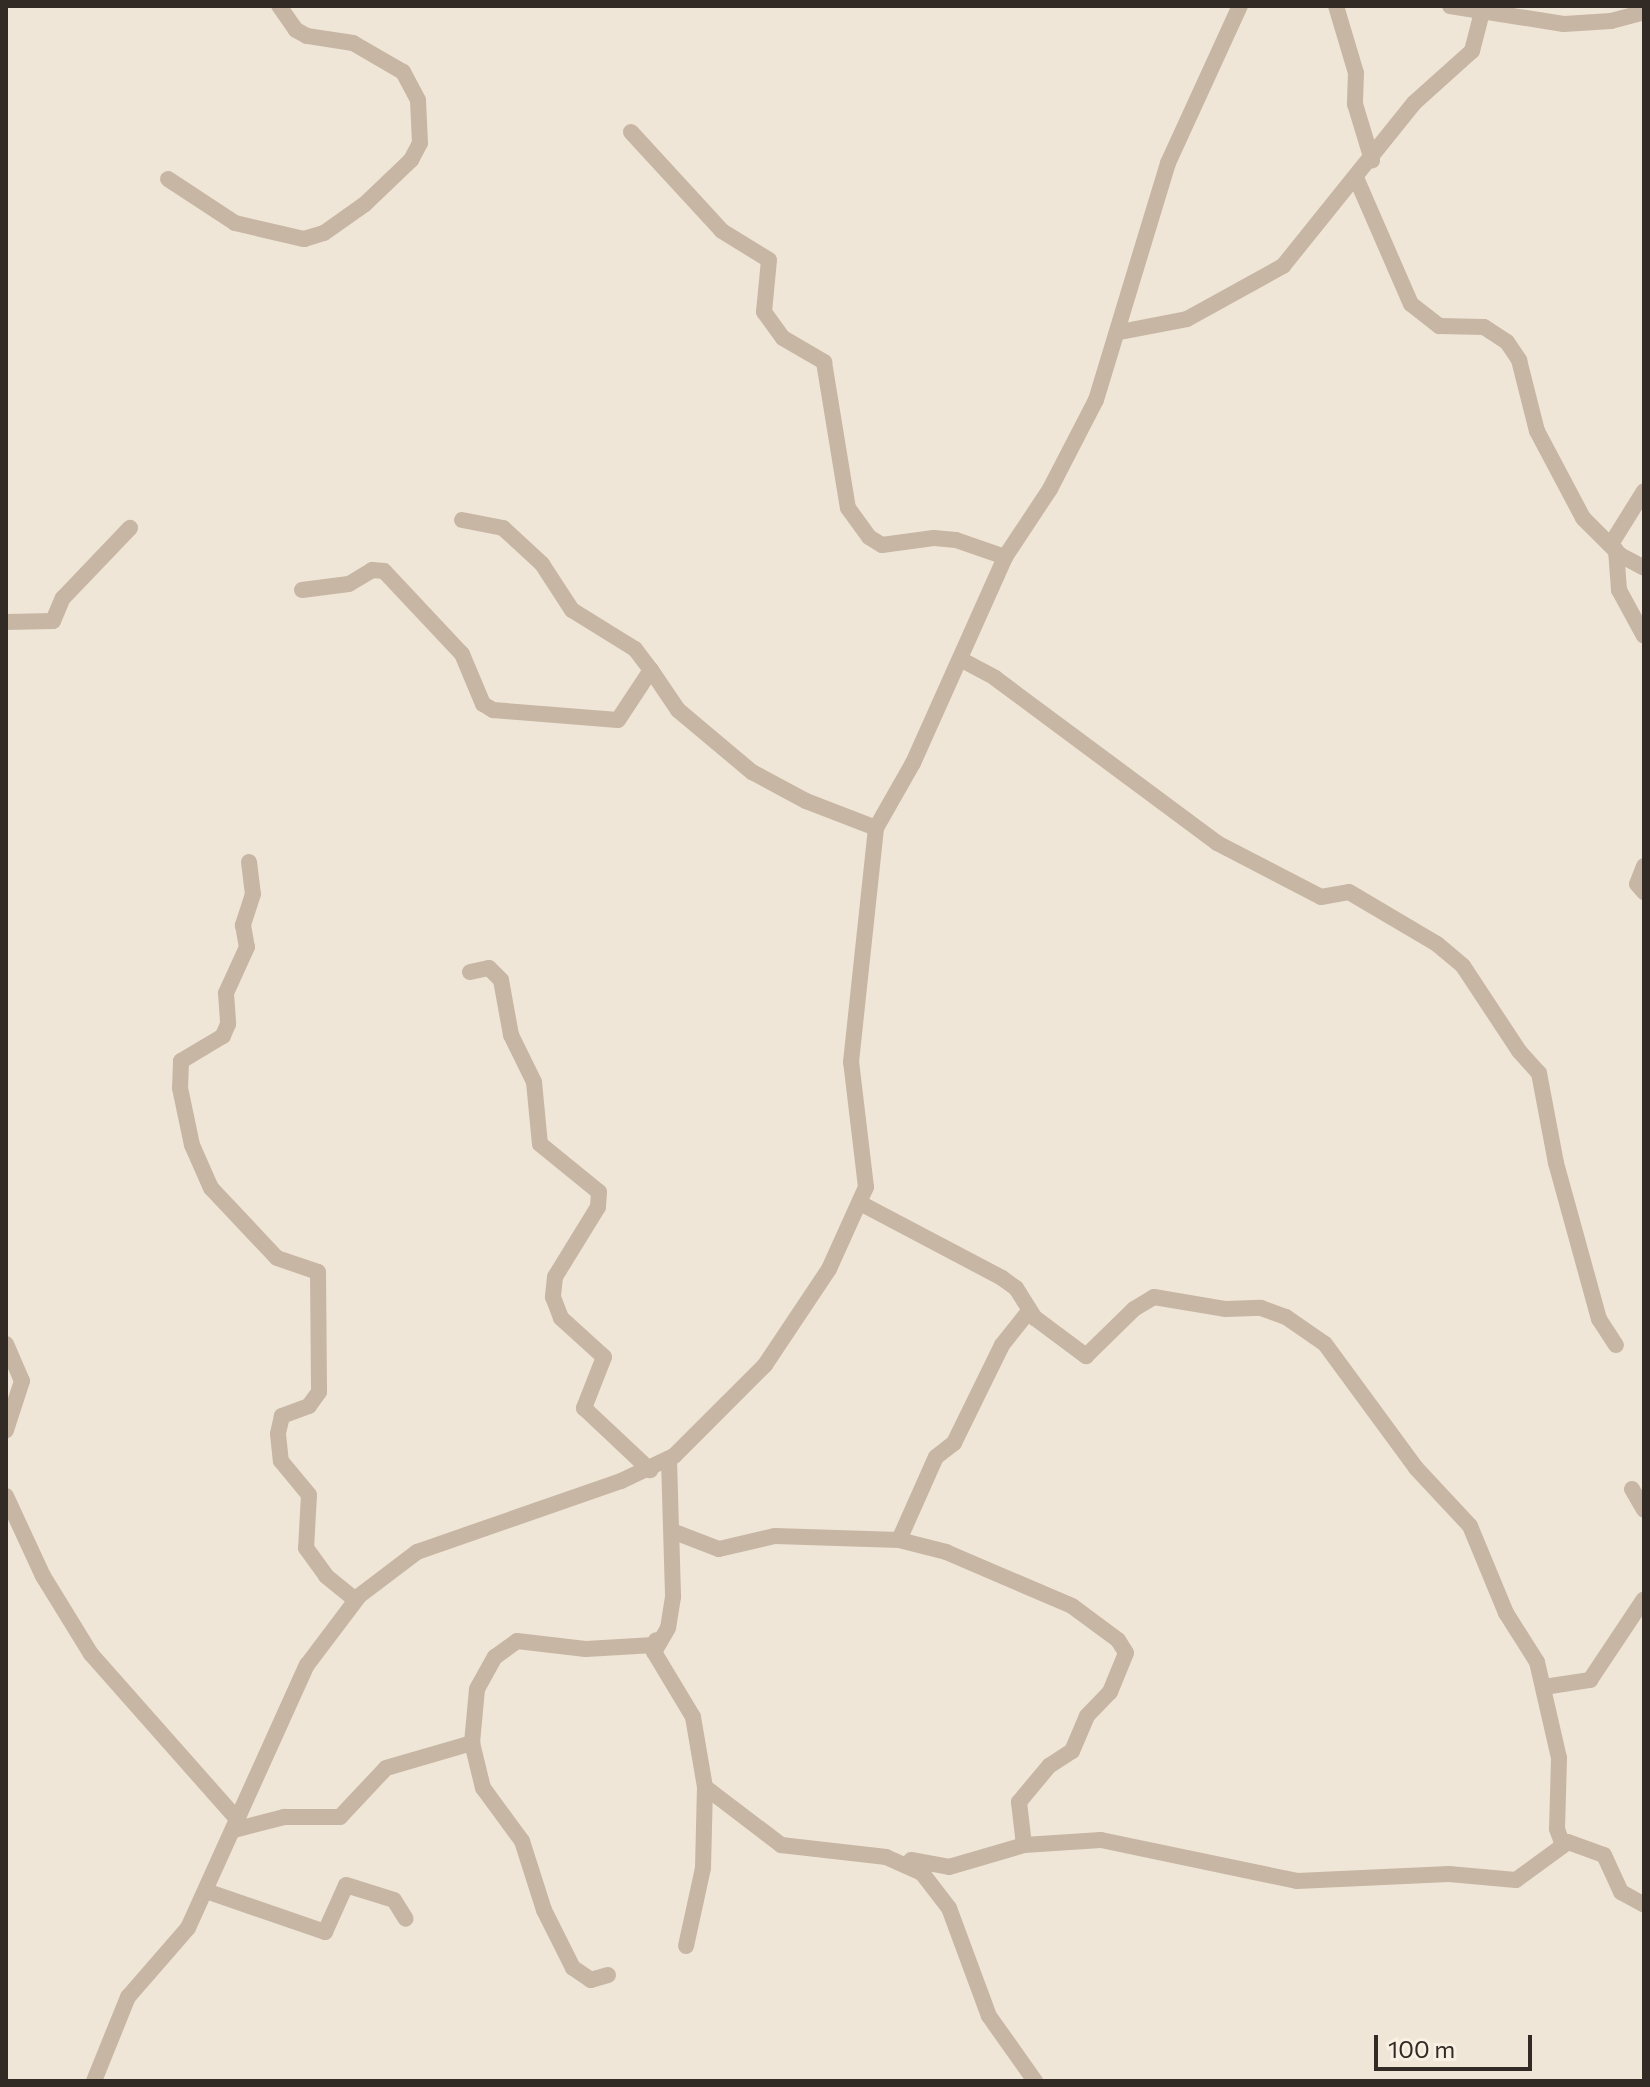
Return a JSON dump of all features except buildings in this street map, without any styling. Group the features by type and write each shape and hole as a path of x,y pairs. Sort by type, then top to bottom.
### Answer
{"street":[{"path":"168,179 235,223 304,239 324,233 365,204 411,160 420,143 418,100 403,72 353,43 296,30 279,6"},
{"path":"94,2081 128,1997 179,1942 206,1891 307,1665 356,1600 390,1567 417,1552 650,1470 669,1460 765,1365 829,1269 866,1187 866,1157 851,1062 876,828 913,763 1005,557 1050,489 1096,400 1120,332 1168,163 1240,6"},
{"path":"1336,6 1356,73 1352,93 1372,160"},
{"path":"1450,6 1564,24 1611,21 1644,12"},
{"path":"1120,332 1187,319 1275,273 1357,180 1414,103 1472,51 1482,12"},
{"path":"631,132 722,231 769,260 764,312 783,338 824,362 848,508 869,537 882,545 934,538 956,540 1005,557"},
{"path":"1357,180 1411,304 1439,326 1484,327 1507,342 1519,360 1546,454 1583,518 1613,547 1644,568"},
{"path":"1644,491 1613,547 1619,590 1644,636"},
{"path":"462,520 503,528 542,564 572,610 635,649 678,710 752,772 806,801 876,828"},
{"path":"6,622 53,621 63,598 130,528"},
{"path":"302,590 349,584 372,570 384,571 462,654 483,704 493,710 618,720 651,670"},
{"path":"960,659 995,678 1217,843 1321,897 1349,892 1437,944 1463,966 1519,1051 1539,1073 1556,1163 1599,1319 1616,1345"},
{"path":"249,862 253,894 243,925 247,947 226,993 228,1024 223,1036 181,1061 180,1088 192,1145 211,1188 277,1258 318,1272 322,1381 309,1406 281,1417 278,1434 281,1461 309,1495 306,1548 326,1576 356,1600"},
{"path":"1644,866 1637,884 1644,892"},
{"path":"470,972 493,969 505,987 511,1035 533,1078 540,1144 599,1192 598,1207 555,1277 553,1297 561,1318 603,1354 584,1408 650,1470"},
{"path":"860,1203 1002,1278 1016,1288 1029,1311 1086,1356 1134,1309 1154,1297 1226,1309 1261,1308 1314,1334 1345,1367 1416,1468 1470,1526 1498,1597 1537,1662 1559,1758 1557,1829 1562,1843"},
{"path":"899,1540 936,1457 954,1443 1002,1345 1029,1311"},
{"path":"6,1344 22,1381 6,1430"},
{"path":"608,1975 591,1980 573,1968 544,1910 522,1841 483,1788 472,1743 480,1679 512,1644 547,1642 586,1649 654,1645 668,1628 672,1531 669,1460"},
{"path":"1632,1489 1644,1510"},
{"path":"6,1496 43,1576 91,1654 236,1826"},
{"path":"672,1531 726,1549 775,1536 899,1540 946,1552 1072,1606 1125,1647 1117,1680 1087,1716 1072,1751 1049,1766 1019,1802 1024,1845"},
{"path":"1544,1687 1590,1680 1644,1599"},
{"path":"656,1640 657,1662 681,1691 693,1717 705,1787 703,1868 686,1946"},
{"path":"236,1826 284,1817 340,1817 386,1768 472,1743"},
{"path":"705,1787 781,1845 949,1867 1024,1845 1101,1840 1297,1881 1449,1874 1516,1880 1550,1858 1562,1843"},
{"path":"1562,1843 1593,1847 1604,1855 1621,1892 1644,1905"},
{"path":"886,1857 922,1873 938,1891 989,2016 1035,2081"},
{"path":"206,1891 325,1932 346,1885 394,1900 406,1919"}]}
